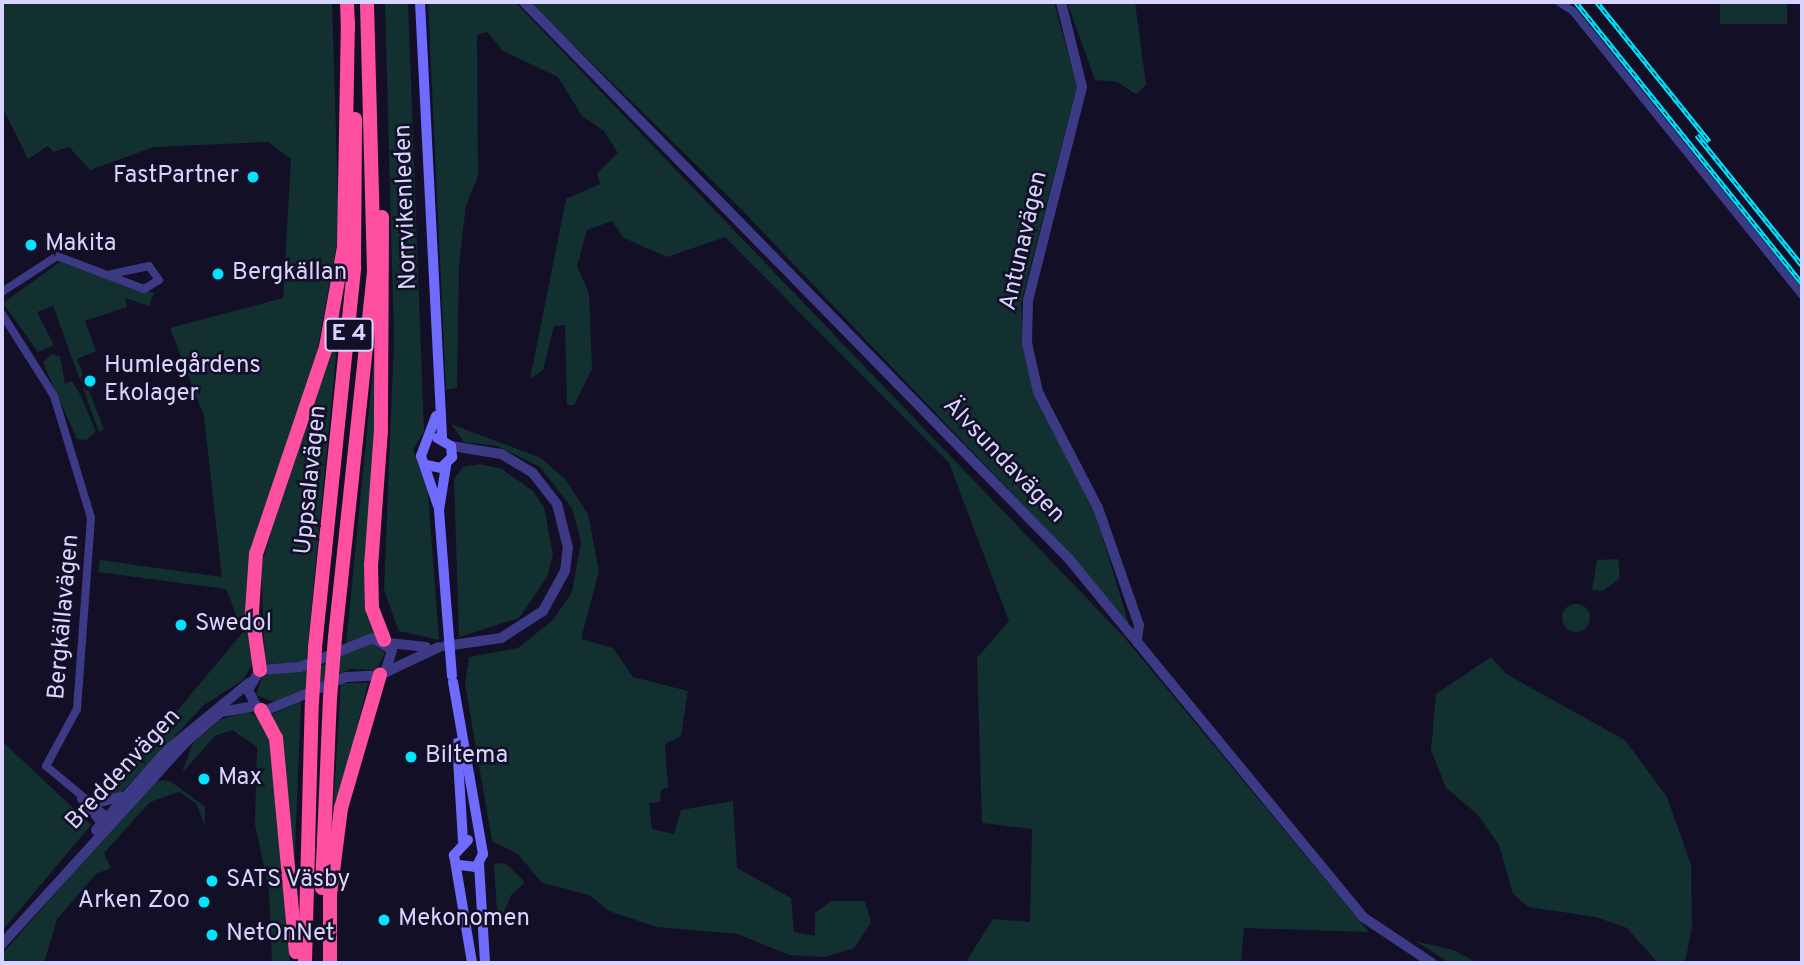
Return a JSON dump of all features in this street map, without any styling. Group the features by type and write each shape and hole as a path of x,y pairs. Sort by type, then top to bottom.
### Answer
{"highway":[{"name":"Uppsalavägen","path":"305,963 312,703 354,267 356,146 347,2"},
{"name":"Uppsalavägen","path":"323,963 330,698 373,271 372,95 367,2"},
{"path":"260,670 252,612 257,554 326,347 344,247 348,22"},
{"path":"372,95 386,273 371,586 386,641"},
{"path":"330,963 330,895 341,808 382,674"},
{"path":"258,708 276,738 297,963"}],"main road":[{"name":"Norrvikenleden","path":"420,2 437,410 447,442 448,464 439,510"},
{"name":"Norrvikenleden","path":"426,465 422,450 428,440 437,410"},
{"path":"428,440 447,442"},
{"path":"448,464 426,465 439,510 463,841 454,852 459,865 472,963"},
{"path":"453,679 478,844 485,963"},
{"path":"463,841 478,844"},
{"path":"459,865 479,864"}],"street":[{"name":"Älvsundavägen","path":"524,2 1069,559 1363,917 1432,963"},
{"name":"Antunavägen","path":"1061,2 1082,87 1028,300 1027,343 1038,392 1098,508 1139,625 1137,639"},
{"path":"1559,2 1573,11 1802,295"},
{"path":"2,292 57,256 111,274 144,289 159,280 149,266 111,274"},
{"name":"Bergkällavägen","path":"2,314 54,396 88,495 93,550 77,709 46,766 107,822"},
{"path":"260,670 300,667 361,641 439,647 500,638 523,627 543,611 565,571 565,526 546,487 520,462 447,442"},
{"path":"448,464 481,451"},
{"path":"382,674 386,641"},
{"path":"382,674 439,647"},
{"name":"Breddenvägen","path":"2,944 107,822 130,791 211,708 249,683 260,670"},
{"name":"Breddenvägen","path":"107,822 221,712 258,708 345,677 382,674"},
{"path":"249,683 258,708"},
{"path":"92,804 113,802 130,791"},
{"name":"Bergkällavägen","path":"79,795 92,804 107,822"}],"green space":[{"path":"2,2 332,2 339,232 316,357 257,530 252,665 243,680 204,705 118,796 101,802 243,632 226,589 98,572 100,560 222,577 204,416 170,328 283,298 291,159 268,142 154,147 90,170 69,147 53,152 48,146 28,159 2,107"},
{"path":"385,2 408,2 424,432 413,450 427,480 439,640 399,631 384,590 394,340"},
{"path":"428,2 515,2 1123,636 1369,932 1244,928 1241,963 965,963 993,919 1030,922 1032,829 982,823 977,658 1009,621 949,463 725,237 667,257 624,238 612,221 587,230 577,266 589,294 592,369 574,405 567,405 565,325 554,326 543,370 530,379 566,199 600,184 597,173 618,153 604,131 582,116 558,77 503,51 487,32 477,35 478,176 466,205 459,265 457,388 446,390"},
{"path":"530,2 1054,2 1077,86 1021,303 1023,342 1038,400 1094,509 1129,625 1074,558 740,208"},
{"path":"1067,2 1135,2 1146,85 1136,94 1117,82 1095,80"},
{"path":"1720,2 1787,2 1787,24 1720,24"},
{"path":"60,262 154,293 149,306 125,298 127,307 85,321 96,351 77,359 104,429 99,432 53,306 37,312 54,345 38,352 3,303"},
{"path":"342,295 306,662 265,664 261,566"},
{"path":"380,298 377,632 346,645"},
{"path":"51,354 60,356 65,384 72,381 96,432 86,440 77,439 43,363"},
{"path":"451,424 541,458 565,479 588,514 599,571 581,639 613,648 633,677 688,691 681,736 665,744 668,788 661,789 660,802 649,803 652,829 674,834 681,810 733,801 737,868 791,898 794,932 815,936 815,913 831,901 865,901 871,923 854,948 825,957 789,955 738,934 657,927 609,911 589,895 542,883 518,854 492,841 465,684 469,657 518,648 553,620 572,592 581,542 572,508 540,467 497,446 464,442"},
{"path":"480,464 502,469 533,491 544,507 553,555 547,577 519,618 459,637 454,479 463,467"},
{"path":"1618,559 1620,578 1603,591 1592,590 1597,560"},
{"path":"1576,604 1586,608 1590,618 1586,628 1576,632 1566,628 1562,618 1566,608"},
{"path":"369,641 385,653 376,670 351,669 274,702 256,695 263,675 323,665"},
{"path":"1491,657 1506,674 1625,740 1667,797 1691,865 1692,927 1685,963 1658,963 1627,928 1596,917 1528,907 1513,894 1499,845 1477,814 1446,788 1431,750 1436,694"},
{"path":"341,683 368,683 332,828"},
{"path":"301,701 294,875 282,737 271,715"},
{"path":"248,710 269,727 290,963 272,963 269,891 255,824 257,747 232,730 215,736 182,773 193,743 220,720"},
{"path":"2,741 91,825 2,931"},
{"path":"155,780 170,781 205,807 205,826 196,803 179,792 150,802 104,853 111,868 96,874 57,919 44,963 2,963 2,954"},
{"path":"505,863 525,882 511,895 498,927 494,864"},
{"path":"1415,941 1453,950 1478,963 1450,963"}],"railway":[{"path":"1576,2 1802,283"},
{"path":"1597,2 1709,141"},
{"path":"1697,135 1802,265"}],"place":[{"name":"FastPartner","path":"253,177"},
{"name":"Makita","path":"31,245"},
{"name":"Bergkällan","path":"218,274"},
{"name":"Humlegårdens Ekolager","path":"90,381"},
{"name":"Swedol","path":"181,625"},
{"name":"Biltema","path":"411,757"},
{"name":"Max","path":"204,779"},
{"name":"SATS Väsby","path":"212,881"},
{"name":"Arken Zoo","path":"204,902"},
{"name":"Mekonomen","path":"384,920"},
{"name":"NetOnNet","path":"212,935"}]}
